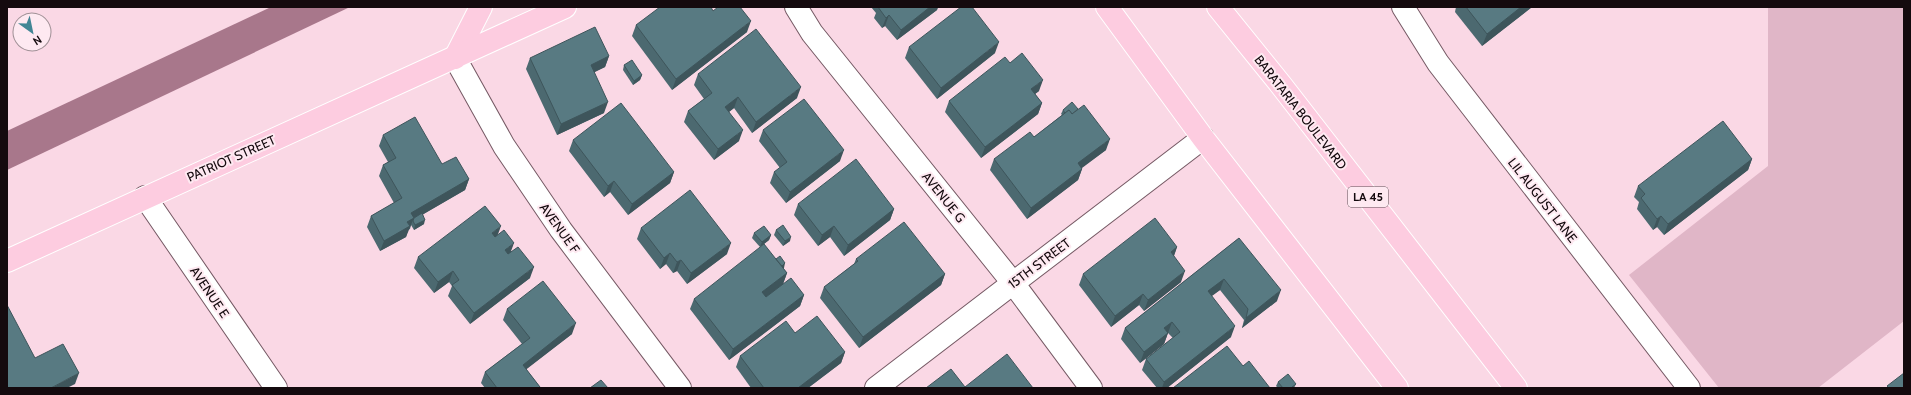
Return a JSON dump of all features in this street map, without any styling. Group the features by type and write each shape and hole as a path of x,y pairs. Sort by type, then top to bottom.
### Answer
{"main road":[{"path":"455,58 481,7"},
{"name":"PATRIOT STREET","path":"7,261 564,7"},
{"path":"1107,7 1203,138 1397,388"},
{"name":"BARATARIA BOULEVARD","path":"1218,7 1281,85 1516,388"}],"street":[{"name":"AVENUE G","path":"796,7 812,33 1013,283 1091,388"},
{"name":"LIL AUGUST LANE","path":"1403,7 1438,63 1690,388"},
{"name":"AVENUE F","path":"455,58 504,146 561,230 680,388"},
{"name":"15TH STREET","path":"876,388 1203,138"},
{"name":"AVENUE E","path":"145,197 276,388"}],"shaded area":[{"path":"271,7 350,7 7,170 7,131"},
{"path":"1768,7 1904,7 1904,321 1818,388 1719,388 1629,275 1768,166"}],"building":[{"path":"660,7 711,7 713,11 718,7 740,7 751,21 676,79 636,25"},
{"path":"878,7 930,7 901,30 889,15 886,18"},
{"path":"961,7 972,7 999,42 941,88 909,47"},
{"path":"1466,7 1521,7 1487,34"},
{"path":"595,27 609,56 591,65 608,102 561,124 530,58"},
{"path":"756,29 801,87 756,122 738,97 725,107 743,130 718,149 688,111 712,93 698,74"},
{"path":"1022,53 1043,80 1031,89 1042,103 985,147 949,101 1005,57 1010,63"},
{"path":"632,60 642,75 634,81 624,65"},
{"path":"804,99 844,150 790,192 774,172 787,162 763,130"},
{"path":"1072,102 1078,109 1072,114 1069,110 1065,113 1063,110"},
{"path":"621,103 674,172 632,204 614,181 608,186 573,140"},
{"path":"1084,105 1110,139 1078,163 1082,169 1031,208 994,159 1030,132 1034,137 1069,110 1072,114"},
{"path":"415,117 442,164 456,157 469,179 411,213 414,218 407,222 410,226 384,241 371,216 402,198 383,165 396,158 383,135"},
{"path":"1723,121 1752,159 1668,224 1661,216 1657,219 1641,198 1645,194 1638,186"},
{"path":"856,159 894,209 848,245 834,226 822,235 798,204"},
{"path":"690,190 731,243 691,273 681,260 677,262 670,253 664,258 641,228"},
{"path":"485,206 501,226 492,233 495,237 504,230 514,243 505,250 508,254 518,247 534,267 474,313 452,285 459,280 453,271 438,282 418,257"},
{"path":"422,213 425,220 415,225 413,221 414,218"},
{"path":"1155,218 1177,247 1171,252 1185,271 1148,300 1143,294 1115,316 1083,274"},
{"path":"904,222 945,274 863,337 824,287 858,261 856,259"},
{"path":"783,225 791,237 785,241 776,230"},
{"path":"764,226 771,235 762,242 754,233"},
{"path":"1239,238 1281,290 1246,318 1248,309 1224,279 1208,291 1235,326 1164,382 1146,359 1180,332 1172,322 1164,328 1168,333 1144,352 1125,328"},
{"path":"764,244 787,273 762,292 766,297 791,278 804,295 733,349 694,299"},
{"path":"780,256 785,263 782,266 776,259"},
{"path":"543,281 576,323 523,365 540,387 497,388 485,372 530,338 507,309"},
{"path":"7,305 35,358 63,344 79,373 51,388 7,388"},
{"path":"817,316 845,352 798,388 764,388 740,356 786,321 795,333"},
{"path":"1227,346 1243,366 1249,361 1270,388 1173,388"},
{"path":"1007,354 1033,388 926,388 951,369 965,387"},
{"path":"1904,373 1904,388 1889,388 1887,386"},
{"path":"1288,374 1296,384 1291,388 1283,388 1278,382"},
{"path":"601,380 608,388 590,388"}]}
